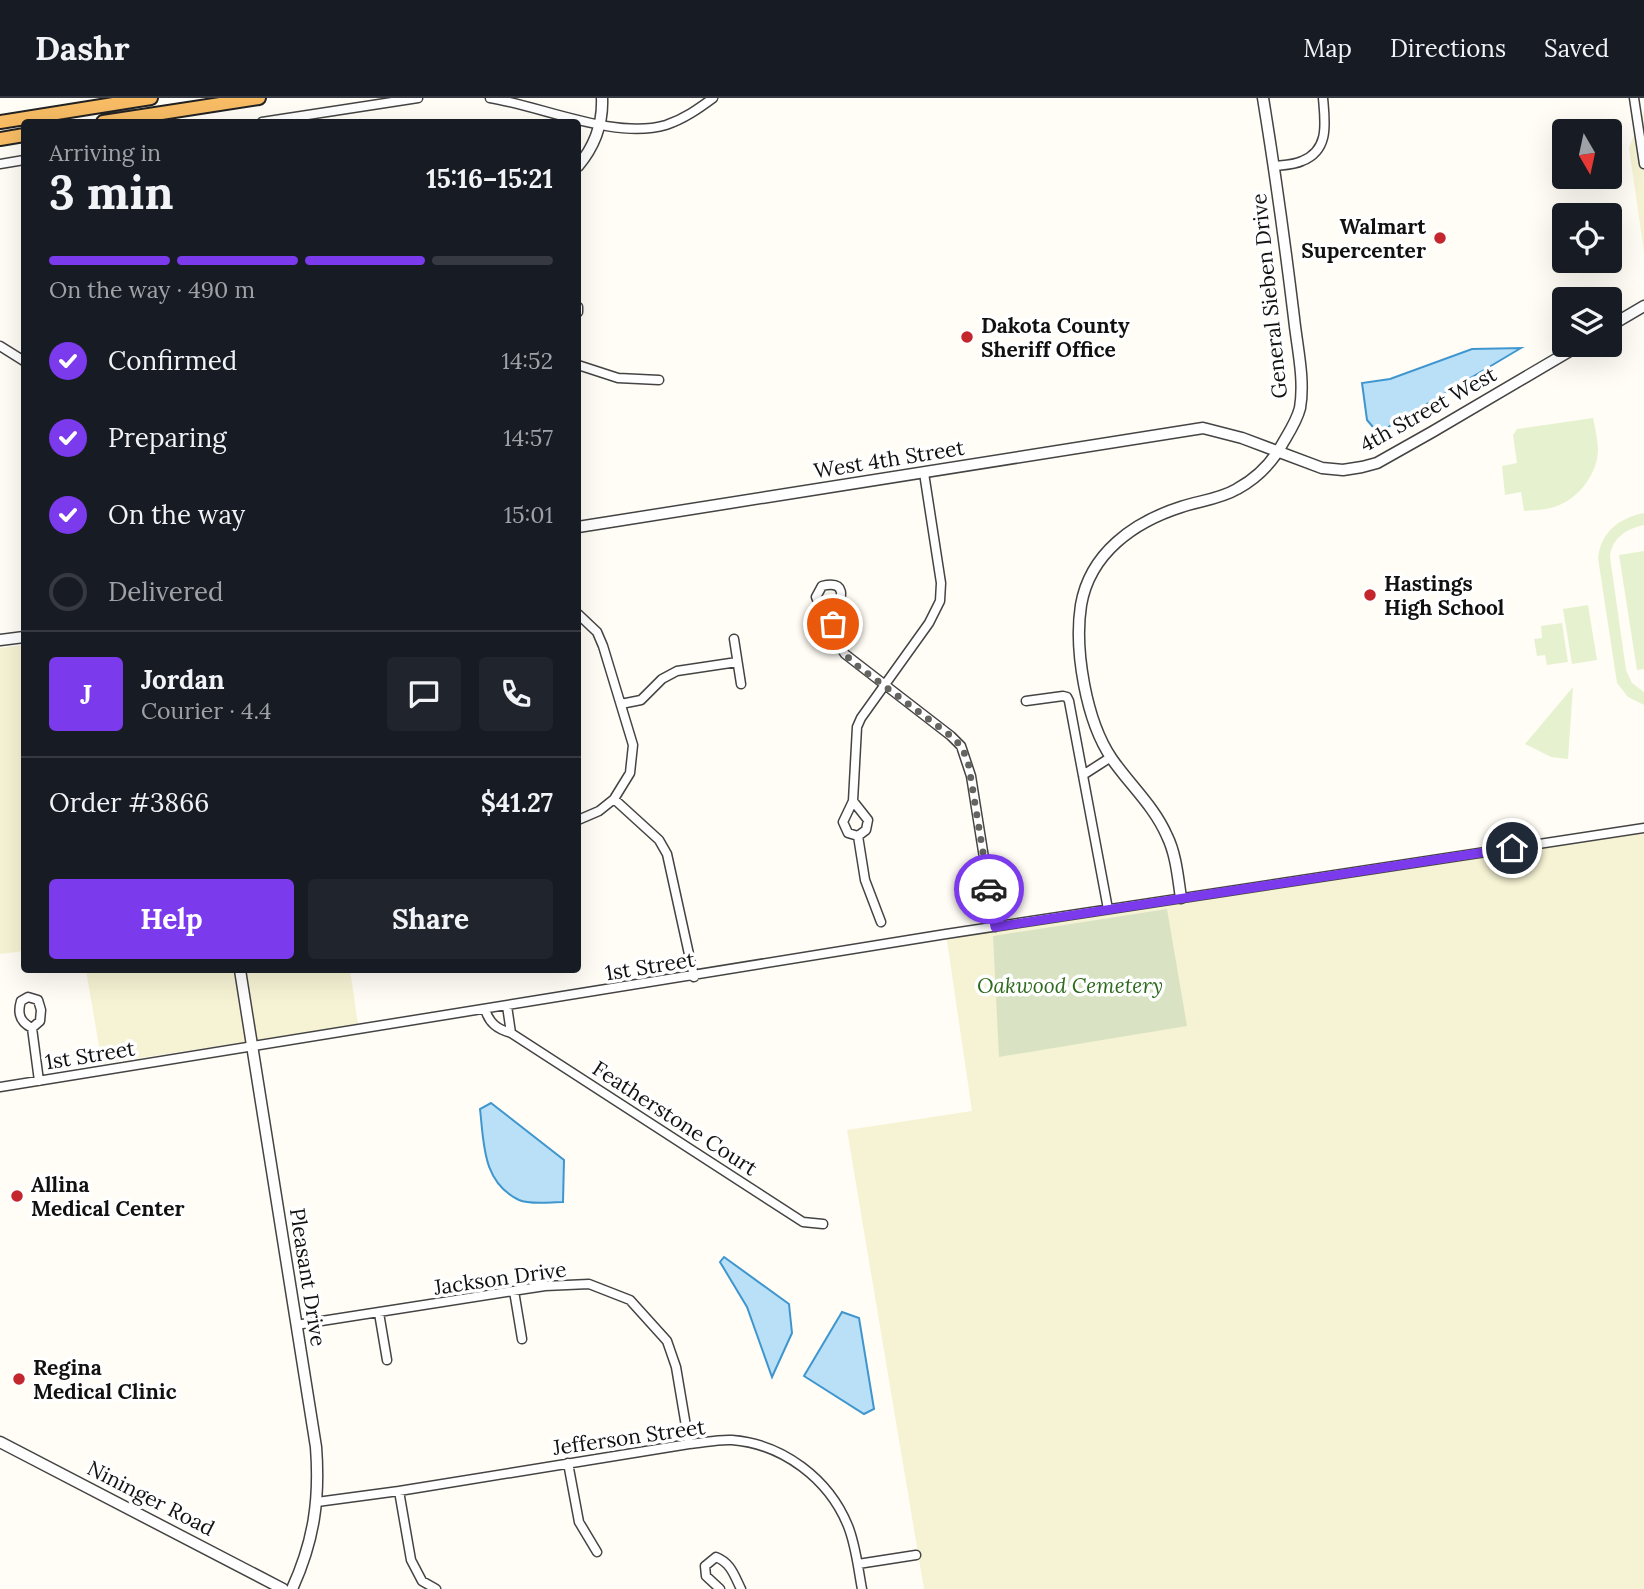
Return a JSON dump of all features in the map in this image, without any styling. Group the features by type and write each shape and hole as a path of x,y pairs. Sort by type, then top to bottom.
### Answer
{"highway":[{"path":"0,122 151,98"},
{"path":"122,119 259,98"},
{"path":"0,139 21,136"}],"street":[{"path":"319,118 418,98"},
{"path":"489,98 579,119"},
{"path":"581,162 601,124 602,98"},
{"path":"581,119 639,129 665,125 692,114 713,98"},
{"name":"General Sieben Drive","path":"1181,898 1168,837 1151,807 1111,757 1094,724 1083,676 1079,640 1081,605 1089,578 1105,555 1126,533 1150,518 1235,491 1258,475 1278,453 1300,408 1301,382 1275,166 1263,98"},
{"path":"1275,166 1302,162 1323,142 1326,127 1323,98"},
{"path":"1634,98 1644,164"},
{"path":"0,164 21,160"},
{"path":"1622,319 1644,306"},
{"path":"0,346 21,359"},
{"name":"4th Street West","path":"1207,429 1242,438 1322,468 1343,470 1377,463 1559,357"},
{"path":"581,366 618,378 660,380"},
{"name":"West 4th Street","path":"581,527 1207,429"},
{"path":"858,836 848,833 844,828 845,816 853,801 857,727 884,684 932,618 941,595 924,473"},
{"path":"833,624 825,618 816,597 822,586 830,584 838,589 842,599 833,624 835,636 845,654 961,746 968,761 995,927"},
{"path":"581,617 597,632 603,646 633,745 630,773 614,799 599,811 581,819"},
{"path":"0,640 21,637"},
{"path":"734,639 741,684"},
{"path":"621,704 641,699 668,674 737,662"},
{"path":"1026,701 1067,697 1108,909"},
{"path":"1083,775 1111,757"},
{"path":"614,799 659,840 667,854 694,977"},
{"path":"853,801 869,820 866,830 858,836"},
{"name":"1st Street","path":"0,1087 1108,909 1644,828"},
{"path":"858,836 865,880 881,922"},
{"name":"Pleasant Drive","path":"240,973 316,1447 317,1502 304,1563 292,1589"},
{"path":"507,1006 511,1033"},
{"name":"Featherstone Court","path":"485,1009 492,1023 803,1222 823,1224"},
{"path":"32,1028 39,1081"},
{"name":"Jackson Drive","path":"296,1325 545,1286 589,1284 630,1300 667,1341 676,1367 689,1444"},
{"path":"514,1291 522,1339"},
{"path":"379,1313 387,1360"},
{"name":"Jefferson Street","path":"317,1502 689,1444 732,1440 772,1450 803,1467 824,1486 840,1509 848,1527 862,1589"},
{"name":"Nininger Road","path":"0,1442 283,1589"},
{"path":"568,1463 579,1522 597,1552"},
{"path":"399,1491 411,1560 422,1581 436,1589"},
{"path":"858,1564 916,1555"},
{"path":"720,1589 706,1576 705,1566 716,1557 730,1567 741,1589"}],"green space":[{"path":"1644,110 1644,252 1629,148"},
{"path":"1593,418 1598,443 1597,460 1585,484 1573,497 1553,507 1524,511 1521,492 1505,495 1502,466 1517,463 1513,435 1517,429"},
{"path":"1644,513 1644,525 1621,535 1611,550 1610,557 1626,670 1632,683 1644,692 1644,705 1628,697 1617,683 1598,558 1603,541 1613,528 1627,518"},
{"path":"1644,551 1644,669 1637,670 1619,555"},
{"path":"1588,605 1597,660 1572,664 1563,609"},
{"path":"1562,623 1568,662 1547,665 1545,655 1537,656 1534,639 1542,638 1541,626"},
{"path":"21,645 21,951 0,954 0,648"},
{"path":"1573,687 1568,759 1551,757 1525,744"},
{"path":"1644,828 1644,1589 924,1589 847,1130 972,1111 946,934"},
{"name":"Oakwood Cemetery","path":"1167,909 1187,1026 999,1057 993,936"},
{"path":"87,973 350,973 358,1024 102,1064"}],"water":[{"path":"1521,348 1378,433 1367,420 1362,383 1390,379 1472,349"},
{"path":"491,1103 564,1160 563,1202 524,1202 498,1183 491,1172 484,1148 480,1109"},
{"path":"724,1257 789,1304 792,1333 772,1377 747,1307 720,1262"},
{"path":"842,1312 859,1318 874,1409 864,1414 804,1376"}],"way so far":[{"path":"833,624 840,647 851,661 961,746 971,776 989,889"}],"place":[{"name":"Walmart Supercenter","path":"1440,238"},
{"name":"Dakota County Sheriff Office","path":"967,337"},
{"name":"Hastings High School","path":"1370,595"},
{"name":"Allina Medical Center","path":"17,1196"},
{"name":"Regina Medical Clinic","path":"19,1379"}],"route":[{"path":"989,889 995,927 1512,848"}]}
